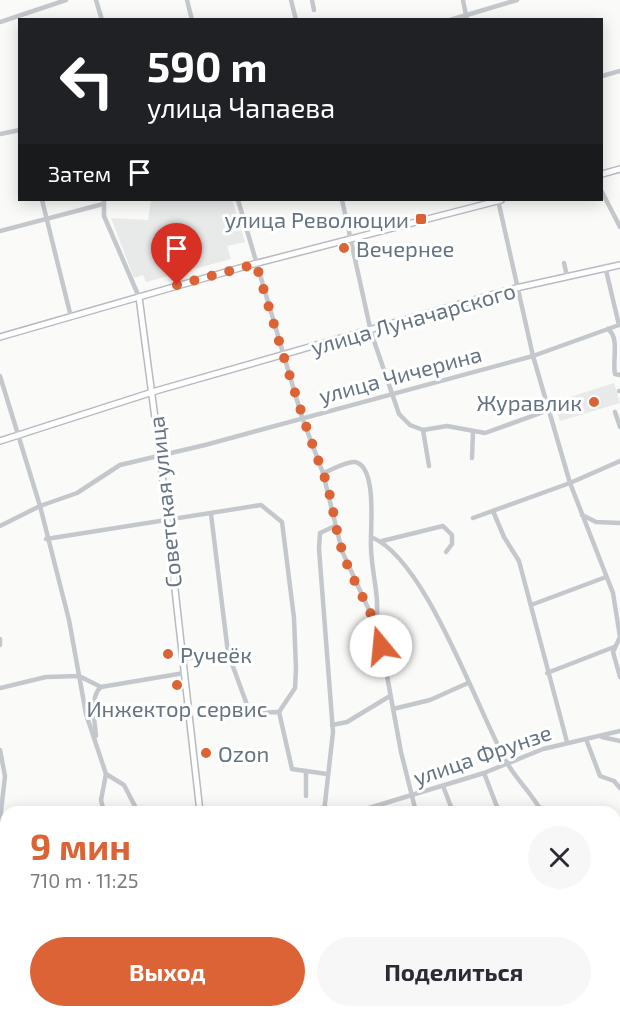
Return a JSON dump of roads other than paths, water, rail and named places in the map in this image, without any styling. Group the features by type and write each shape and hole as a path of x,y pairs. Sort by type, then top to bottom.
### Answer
{"main road":[{"path":"603,174 620,169"},
{"path":"0,337 256,264 495,201"},
{"name":"улица Луначарского","path":"0,441 152,392 371,332 516,288 605,266 620,265"},
{"name":"Советская улица","path":"139,297 160,456 199,806"}],"street":[{"path":"0,22 66,0"},
{"path":"96,0 101,18"},
{"path":"187,0 192,18"},
{"path":"291,0 296,18"},
{"path":"312,0 314,10"},
{"path":"463,0 466,17 517,0"},
{"path":"603,76 620,71"},
{"path":"0,134 18,130"},
{"path":"603,194 620,227"},
{"path":"42,201 71,317"},
{"path":"238,201 302,417 323,474 335,526 349,570 376,624 415,806"},
{"path":"342,201 371,332 399,414 410,425 423,430 447,426 473,432 494,431 549,410"},
{"path":"499,201 516,288 533,356 570,483 606,577 618,616 620,637 612,652 620,677"},
{"path":"0,231 103,202"},
{"name":"Советская улица","path":"103,202 109,230 139,297"},
{"path":"564,263 567,276"},
{"path":"605,266 619,325 608,329"},
{"path":"608,329 620,331"},
{"path":"608,329 616,337 617,350 614,368 615,374 620,375"},
{"name":"улица Чичерина","path":"0,526 40,506 76,493 120,465 533,356 608,329"},
{"path":"0,376 40,506 46,539 69,620 86,714 106,774 101,800 102,806"},
{"path":"615,412 620,427"},
{"path":"423,430 429,466"},
{"path":"472,458 473,432"},
{"path":"473,518 570,483 620,461"},
{"path":"323,474 351,462 356,462 365,469 370,486 370,551 379,606 376,624"},
{"path":"46,539 261,505 282,522 294,618 295,688 279,712 292,769 327,774"},
{"path":"493,511 519,561 567,742"},
{"path":"211,514 228,653 250,713 279,712"},
{"path":"582,515 596,522 620,523"},
{"path":"324,806 333,725 319,549 320,533 335,526"},
{"path":"382,541 443,526 452,535 452,544 446,552"},
{"path":"371,537 382,541 416,581 437,614 507,764 538,806"},
{"path":"531,605 606,577"},
{"path":"0,639 0,645"},
{"path":"547,673 620,643"},
{"path":"182,659 228,653"},
{"path":"96,741 94,704 97,690 101,687 184,673"},
{"path":"0,688 46,677 79,676 101,687"},
{"path":"393,709 430,700 468,683"},
{"path":"333,725 347,722 390,696"},
{"name":"улица Фрунзе","path":"381,806 484,773 567,742 586,740 620,731"},
{"path":"598,737 620,741"},
{"path":"586,740 600,776 614,780 620,788"},
{"path":"0,750 5,776 2,806"},
{"path":"306,771 306,796"},
{"path":"484,773 497,806"},
{"path":"106,774 124,785 135,806"},
{"path":"444,786 451,806"}],"place":[{"name":"улица Революции","path":"421,219"},
{"name":"Вечернее","path":"344,248"},
{"name":"Журавлик","path":"594,402"},
{"name":"Ручеёк","path":"168,654"},
{"name":"Инжектор сервис","path":"177,685"},
{"name":"Ozon","path":"206,753"}]}
